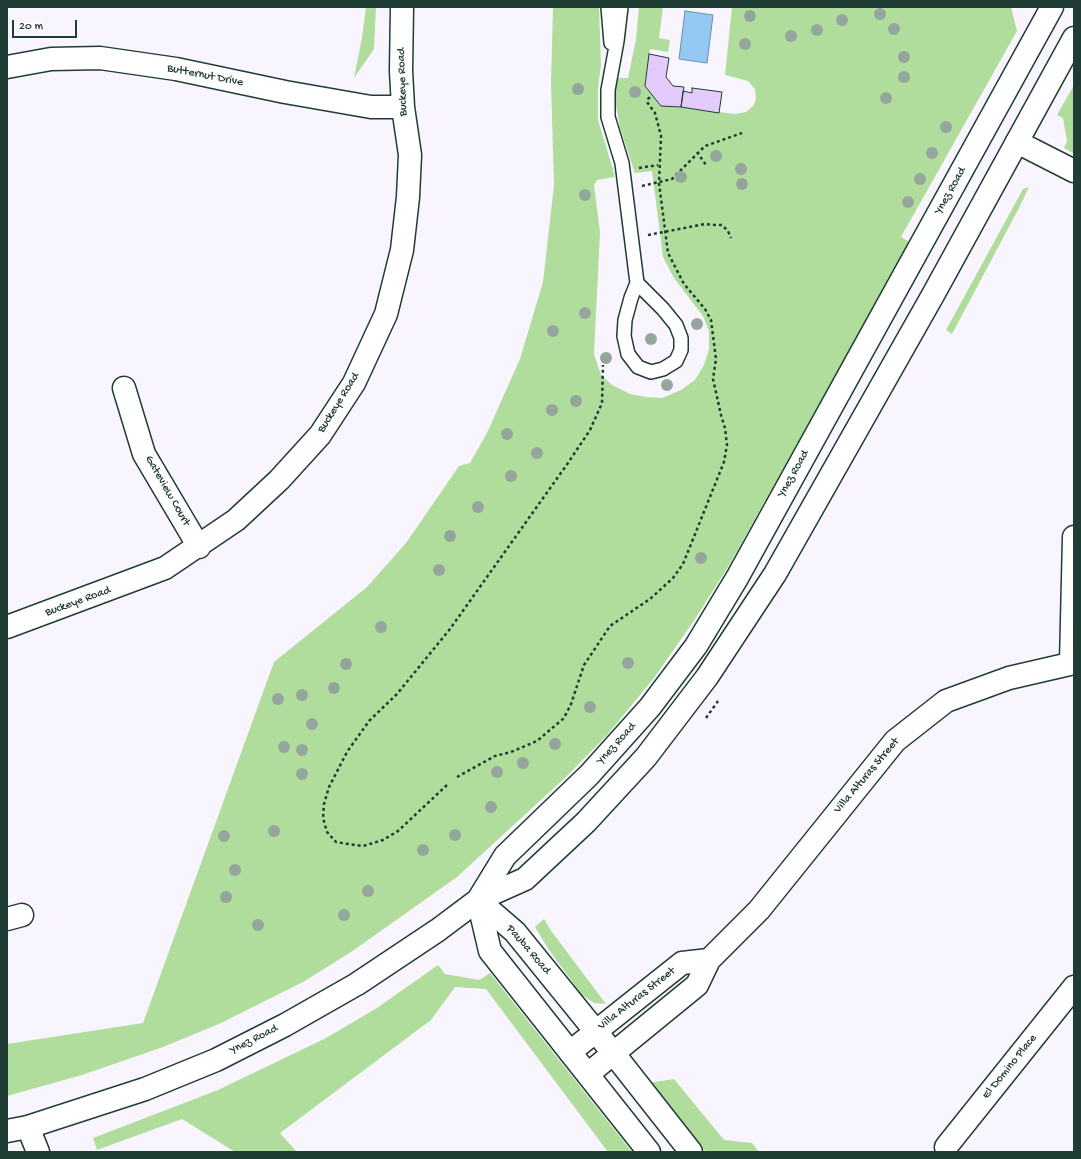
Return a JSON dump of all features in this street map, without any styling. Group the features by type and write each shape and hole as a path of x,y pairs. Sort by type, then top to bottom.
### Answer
{"main road":[{"name":"Buckeye Road","path":"7,627 159,571 199,546 236,520 279,480 320,435 358,376 386,314 402,250 408,197 410,155 406,137 403,107 402,7"},
{"name":"Ynez Road","path":"478,900 505,856 589,775 650,707 696,646 737,578 1052,7"},
{"name":"Ynez Road","path":"7,1131 28,1127 145,1089 216,1060 285,1025 357,984 438,930 478,900 524,879 586,822 646,757 708,677 775,574 1074,38"},
{"name":"Butternut Drive","path":"7,67 51,59 100,58 176,69 372,107 403,107"},
{"path":"1017,142 1074,171"},
{"name":"Gateview Court","path":"124,388 144,454 199,546"},
{"path":"1072,663 1074,537"},
{"name":"Villa Alturas Street","path":"588,1074 697,985 709,960 759,910 895,740 946,701 1009,678 1072,663"},
{"name":"Pauba Road","path":"478,900 515,932 596,1031 691,1152"},
{"name":"Pauba Road","path":"478,900 490,950 649,1152"},
{"name":"Villa Alturas Street","path":"570,1052 682,963 709,960"},
{"name":"El Domino Place","path":"946,1147 1074,987"},
{"path":"28,1127 38,1152"}],"lane":[{"path":"608,7 612,65"},
{"path":"621,7 618,41 608,90 608,117 622,163 637,283 625,320 624,336 628,354 638,367 651,372 662,369 676,361 681,350 681,338 676,325 663,309 637,283"}],"path":[{"path":"457,777 495,756 511,752 537,741 564,718 571,704 584,665 610,626 650,599 674,578 683,564 724,462 727,445 726,428 719,409 713,378 716,359 711,320 674,269 668,253 664,232 659,183 658,165 660,136 655,113 647,102 652,95"},
{"path":"626,188 659,183 672,179 697,152 714,141 742,133"},
{"path":"697,152 706,165"},
{"path":"636,162 639,168 658,165"},
{"path":"632,238 705,224 722,225 728,231 731,238"},
{"path":"447,785 398,831 382,840 363,846 348,844 336,842 327,832 323,818 324,804 329,787 347,752 369,721 397,694 454,624 590,430 602,403 603,365"}],"green space":[{"path":"366,7 376,7 374,49 354,78 362,38"},
{"path":"553,7 599,7 601,65 598,88 598,120 614,177 597,180 594,185 600,232 594,354 601,375 612,385 630,394 662,398 681,390 695,380 704,365 709,349 709,331 703,316 674,278 663,257 652,171 635,173 620,128 616,105 616,78 628,78 636,39 639,7 663,7 659,38 670,40 668,52 650,49 645,86 661,105 735,114 746,112 754,105 756,98 755,89 748,81 725,75 732,7 1011,7 1017,31 901,237 910,242 728,567 695,619 654,678 607,735 567,776 457,877 351,952 303,982 219,1024 163,1047 82,1075 7,1096 7,1044 143,1023 274,662 367,587 406,543 459,466 470,463 487,433 520,359 543,282 554,185 551,83"},
{"path":"1074,85 1073,153 1064,148 1067,141 1063,118 1057,115"},
{"path":"1029,187 952,334 946,330 1023,189"},
{"path":"544,919 606,1004 594,1003 582,995 549,950 535,927"},
{"path":"438,965 445,974 479,980 490,973 632,1152 608,1152 486,989 455,987 431,1020 280,1133 297,1152 235,1152 182,1119 97,1150 93,1138 218,1090 326,1038 377,1008"},
{"path":"674,1079 724,1140 752,1143 759,1152 706,1152 671,1108 648,1083"}],"water":[{"path":"685,11 713,15 707,63 679,59"}],"building":[{"path":"649,54 669,58 666,77 673,86 684,87 681,107 661,106 645,86"},
{"path":"692,88 722,92 719,113 681,107 683,91 692,93"}]}
